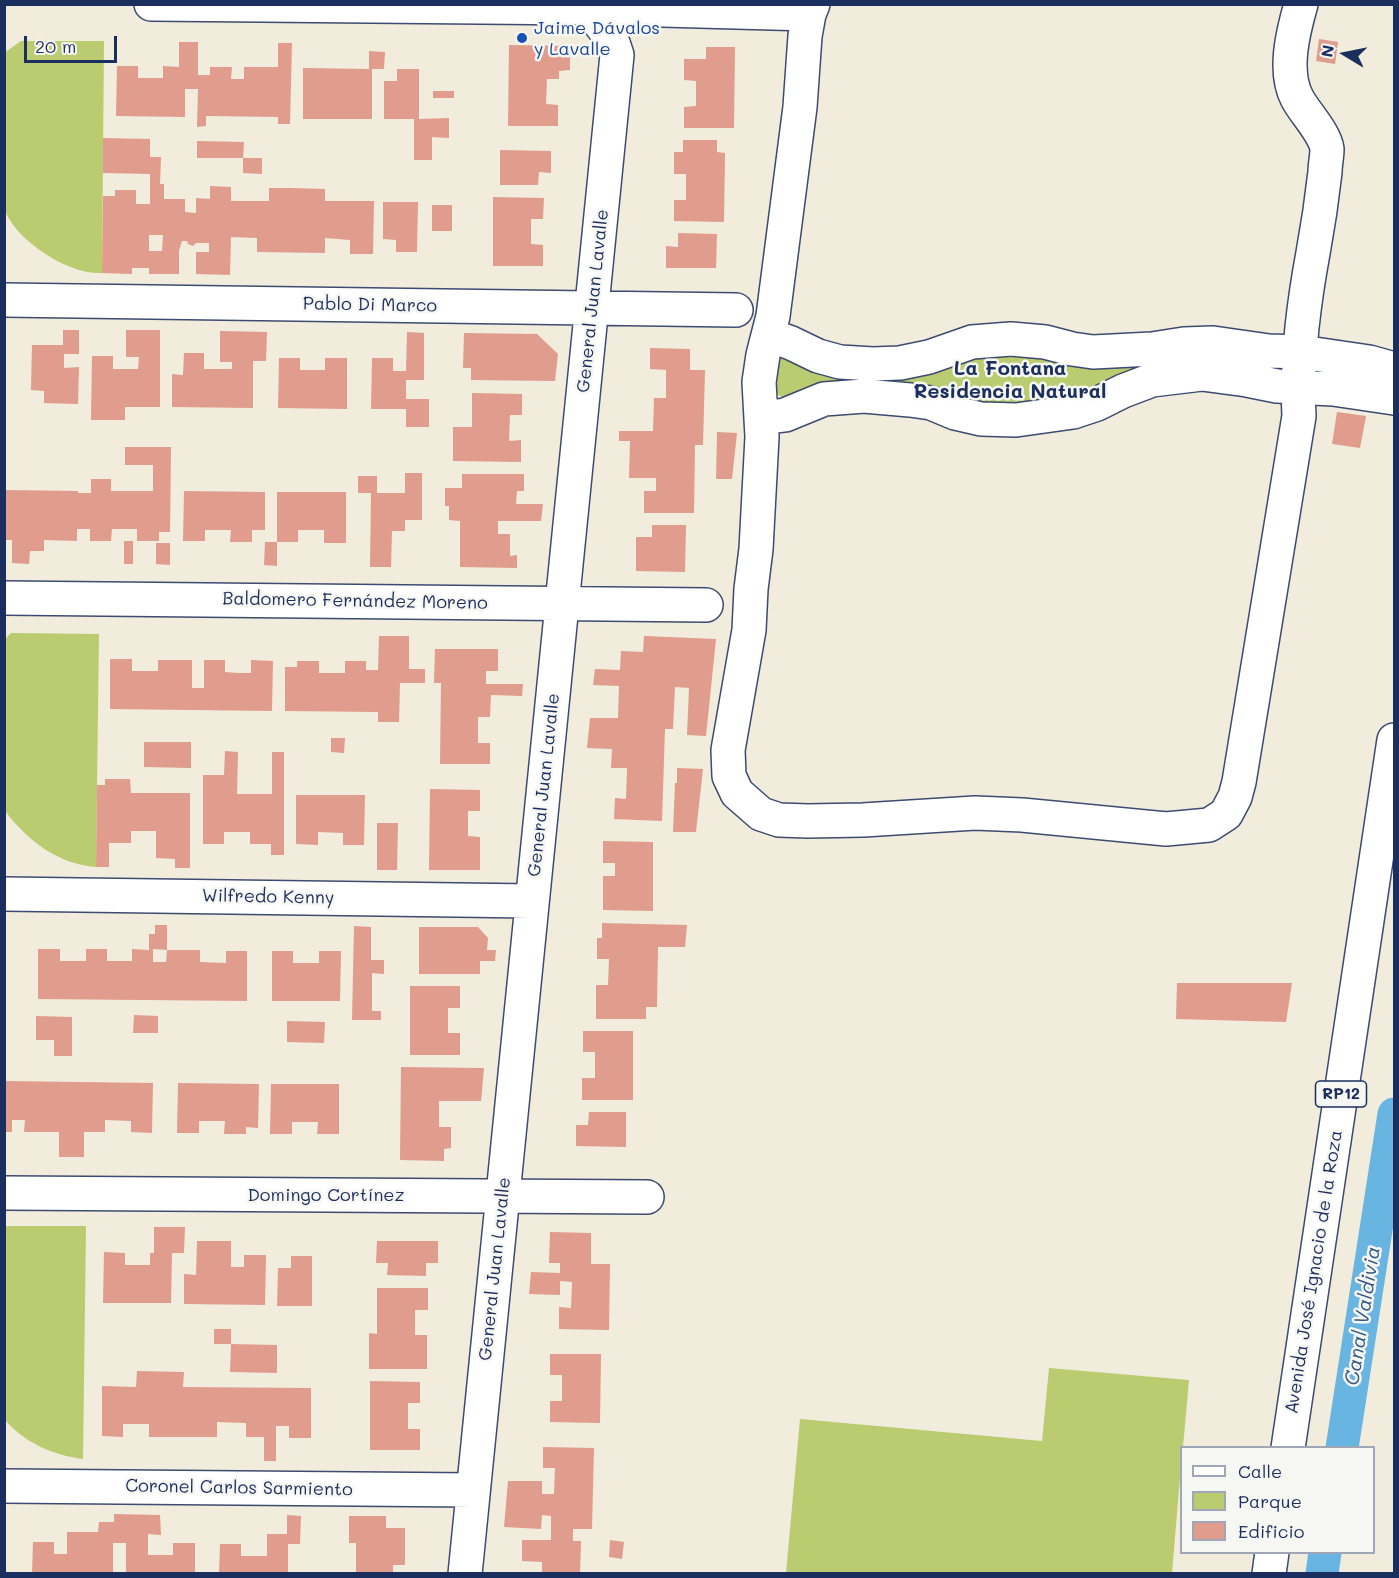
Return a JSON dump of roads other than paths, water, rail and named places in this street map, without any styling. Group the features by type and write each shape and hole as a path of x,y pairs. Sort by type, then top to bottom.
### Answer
{"street":[{"path":"151,4 589,6 764,14 811,9 805,36 800,107 773,316 760,375 762,437 757,539 749,630 728,750 729,776 737,793 761,814 779,820 852,820 975,813 1022,815 1166,829 1209,825 1226,814 1235,797 1299,416 1297,388 1302,321 1318,224 1327,147 1296,98 1292,81 1290,57 1301,4"},
{"name":"General Juan Lavalle","path":"465,1574 617,55 612,40 589,6"},
{"name":"Pablo Di Marco","path":"4,300 736,310"},
{"path":"769,335 818,356 840,362 873,364 900,363 929,357 972,342 1011,339 1045,342 1094,352 1184,344 1213,344 1269,351 1301,352 1369,362 1395,369"},
{"path":"761,418 785,415 824,399 864,396 931,403 981,419 1016,420 1073,412 1152,380 1202,374 1277,386 1333,389 1395,398"},
{"name":"Baldomero Fernández Moreno","path":"4,598 706,605"},
{"name":"Avenida José Ignacio de la Roza","path":"1288,1446 1395,740"},
{"name":"Wilfredo Kenny","path":"4,894 532,901"},
{"name":"Domingo Cortínez","path":"4,1192 647,1197"},
{"name":"Coronel Carlos Sarmiento","path":"4,1486 473,1490"},
{"path":"1269,1574 1272,1554"}],"waterway":[{"name":"Canal Valdivia","path":"1342,1446 1394,1114"},
{"name":"Canal Valdivia","path":"1322,1574 1325,1554"}],"place":[{"name":"Jaime Dávalos y Lavalle","path":"522,38"}],"district":[{"name":"La Fontana Residencia Natural","path":"1010,380"}]}
